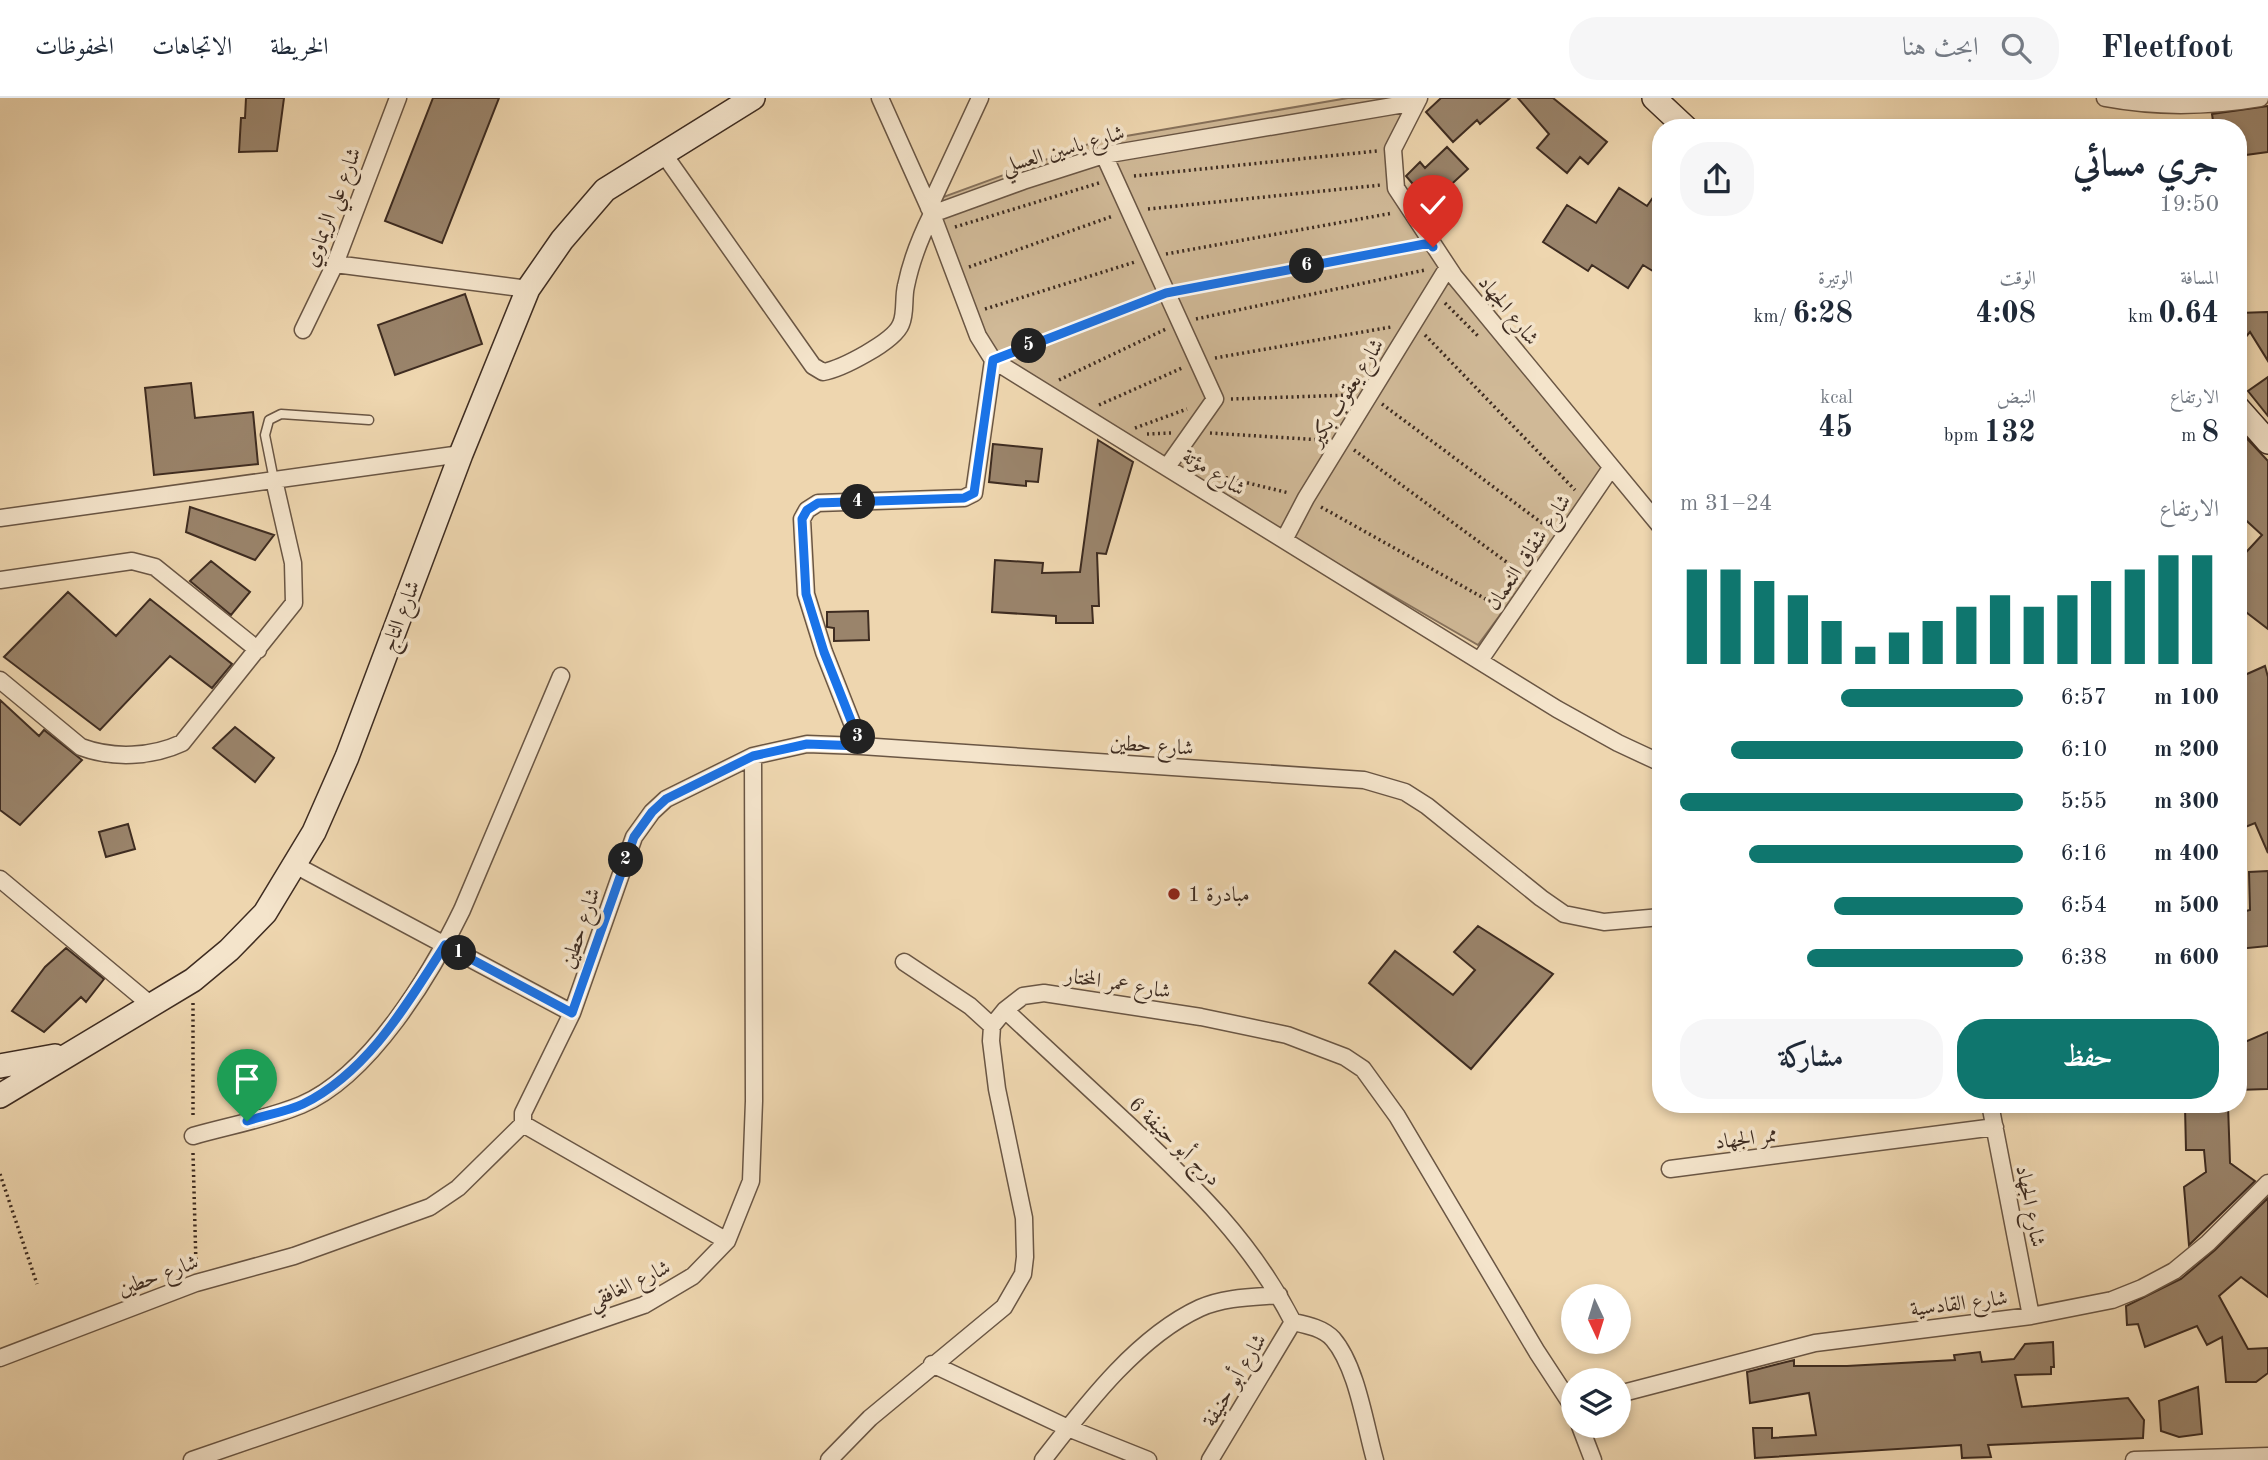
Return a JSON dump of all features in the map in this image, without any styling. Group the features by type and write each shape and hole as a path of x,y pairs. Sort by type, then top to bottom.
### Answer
{"street":[{"name":"شارع علي الريماوي","path":"303,330 335,264 398,98"},
{"name":"شارع التاج","path":"0,1096 192,980 229,950 265,913 314,832 347,757 461,454 528,289 562,240 596,199 616,182 753,98"},
{"path":"861,746 824,652 806,594 802,519 807,510 818,503 964,498 974,493 993,360 982,344 931,211 880,98"},
{"path":"663,153 813,366 823,372 874,349 901,325 910,267 918,243 980,98"},
{"path":"1654,98 1676,119"},
{"path":"2105,98 2163,107 2200,106 2260,98"},
{"path":"1392,149 1418,100"},
{"name":"شارع ياسين العسلي","path":"931,211 1104,155 1418,100"},
{"name":"شارع الجهاد","path":"1392,149 1395,184 1430,243 1652,516"},
{"path":"1104,155 1215,399 1167,467"},
{"path":"335,264 528,289"},
{"name":"شارع يعقوب بكير","path":"1283,540 1447,266"},
{"name":"شارع مؤتة","path":"993,360 1588,726 1652,758"},
{"path":"2247,418 2268,442"},
{"path":"0,518 461,454"},
{"name":"شارع شقاق النعمان","path":"1480,660 1611,468"},
{"path":"0,680 81,747 123,755 163,752 182,743 294,603 293,563 274,480"},
{"path":"0,580 132,561 155,567 258,650"},
{"path":"193,1136 301,1105 328,1091 397,1020 445,945 561,677"},
{"name":"شارع حطين","path":"0,1358 196,1283 294,1256 430,1207 458,1188 523,1124 523,1113 572,1013 634,837 652,812 666,799 753,756 807,744 861,746 1337,777 1384,784 1405,792 1427,806 1564,914 1604,922 1652,919"},
{"name":"شارع الغافقي","path":"192,1460 644,1305 693,1276 727,1241 751,1181 754,1101 753,756"},
{"path":"295,865 572,1013"},
{"path":"0,879 151,1005"},
{"path":"829,1460 870,1418 1004,1307 1023,1274 1024,1218 997,1089 991,1041 992,1026 970,1006 904,962"},
{"name":"شارع عمر المختار","path":"992,1026 1005,1010 1023,996 1044,993 1201,1017 1287,1035 1345,1057 1363,1069 1397,1116 1561,1388"},
{"name":"درج أبو حنيفة 6","path":"1005,1010 1178,1172 1231,1226 1279,1295 1293,1322"},
{"path":"0,1066 68,1053"},
{"name":"شارع الجهاد","path":"1992,1113 2031,1316"},
{"path":"523,1124 727,1241"},
{"name":"ممر الجهاد","path":"1670,1168 1994,1127"},
{"name":"شارع القادسية","path":"1631,1391 1815,1343 2031,1316 2112,1300 2174,1271 2208,1243 2256,1198 2268,1183"},
{"path":"1043,1460 1068,1428 1153,1336 1201,1307 1228,1300 1279,1295"},
{"path":"1293,1322 1316,1328 1332,1338 1341,1352 1349,1368 1375,1460"},
{"name":"شارع أبو حنيفة","path":"1210,1460 1293,1322"},
{"path":"932,1364 1068,1428 1148,1460"},
{"path":"1585,1438 1593,1460"},
{"path":"2134,1460 2268,1456"}],"lane":[{"path":"274,480 265,435 269,420 281,414 369,420"}],"path":[{"path":"937,232 1114,178 1392,149"},
{"path":"954,272 1129,211 1395,184"},
{"path":"970,314 1150,257 1409,210"},
{"path":"993,360 1166,293 1430,243"},
{"path":"1042,389 1180,323 1447,266"},
{"path":"1081,413 1198,361 1413,324 1587,503"},
{"path":"1115,435 1215,399 1370,394 1563,538"},
{"path":"1115,435 1192,432 1341,441 1533,582"},
{"path":"1207,473 1306,498 1511,614"},
{"path":"0,1174 37,1284"}],"shaded area":[{"path":"1348,98 1414,98 1388,185 1611,464 1478,645 1284,533 992,356 935,200 1097,141"}],"building":[{"path":"246,98 284,98 277,151 239,152 241,118 245,118"},
{"path":"433,98 499,98 442,243 385,221"},
{"path":"1441,98 1510,98 1480,124 1477,120 1453,142 1426,112"},
{"path":"1518,98 1553,98 1607,142 1588,164 1580,157 1567,173 1537,148 1549,134"},
{"path":"2268,106 2268,152 2247,155 2247,119 2213,119 2212,114"},
{"path":"1447,147 1468,169 1430,204 1406,176 1420,162 1425,168"},
{"path":"1619,188 1647,206 1652,199 1652,271 1643,265 1628,288 1592,265 1588,271 1543,242 1567,205 1596,223"},
{"path":"465,294 482,344 395,375 378,325"},
{"path":"2268,312 2268,361 2250,332 2247,336 2247,313"},
{"path":"2268,377 2268,416 2248,391"},
{"path":"191,383 195,418 253,412 258,464 154,475 145,388"},
{"path":"2247,439 2268,461 2268,629 2247,613 2247,551 2262,535 2247,521"},
{"path":"1098,440 1133,462 1106,554 1097,553 1099,606 1092,606 1093,623 1056,623 1056,616 992,612 995,560 1043,563 1042,573 1080,572"},
{"path":"993,444 1042,449 1038,482 1026,481 1026,486 989,482"},
{"path":"190,507 274,535 255,560 186,532"},
{"path":"211,561 250,592 231,615 190,581"},
{"path":"68,592 116,636 150,599 232,664 212,688 170,656 100,730 4,657"},
{"path":"868,611 869,640 834,641 834,628 827,627 827,612"},
{"path":"2265,666 2268,677 2268,853 2255,823 2247,826 2247,674"},
{"path":"0,700 39,736 44,730 82,760 20,825 0,810"},
{"path":"235,727 274,758 255,782 213,748"},
{"path":"128,824 135,849 106,857 99,832"},
{"path":"2268,871 2268,946 2247,948 2249,872"},
{"path":"1478,926 1553,974 1471,1069 1369,983 1395,951 1453,995 1475,970 1454,952"},
{"path":"66,948 104,979 86,1002 81,997 44,1032 12,1011 45,967"},
{"path":"2268,1032 2268,1089 2247,1090 2247,1041"},
{"path":"2185,1113 2228,1113 2230,1163 2255,1181 2189,1245 2184,1187 2206,1172 2204,1150 2186,1150"},
{"path":"2268,1198 2268,1297 2241,1277 2219,1296 2248,1349 2268,1348 2268,1373 2256,1382 2226,1382 2222,1337 2207,1345 2197,1326 2145,1347 2138,1324 2127,1325 2126,1306 2181,1279"},
{"path":"2053,1342 2054,1367 2051,1367 2051,1374 2015,1375 2022,1407 2128,1398 2144,1420 2143,1438 1988,1445 1991,1457 1962,1458 1961,1445 1755,1458 1753,1428 1772,1428 1772,1438 1816,1435 1809,1393 1750,1403 1747,1372 1794,1360 1794,1366 1847,1366 1955,1360 1954,1355 1980,1352 1982,1362 2014,1359 2025,1344"},
{"path":"2198,1387 2202,1434 2179,1437 2161,1431 2159,1401"}],"place":[{"name":"مبادرة 1","path":"1174,894"}],"route":[{"path":"247,1121 301,1105 328,1091 397,1020 445,945 572,1013 634,837 652,812 666,799 753,756 785,747 807,744 861,746 824,652 806,594 802,519 807,510 818,503 971,496 976,488 993,360 1166,293 1430,243 1433,247"}]}
